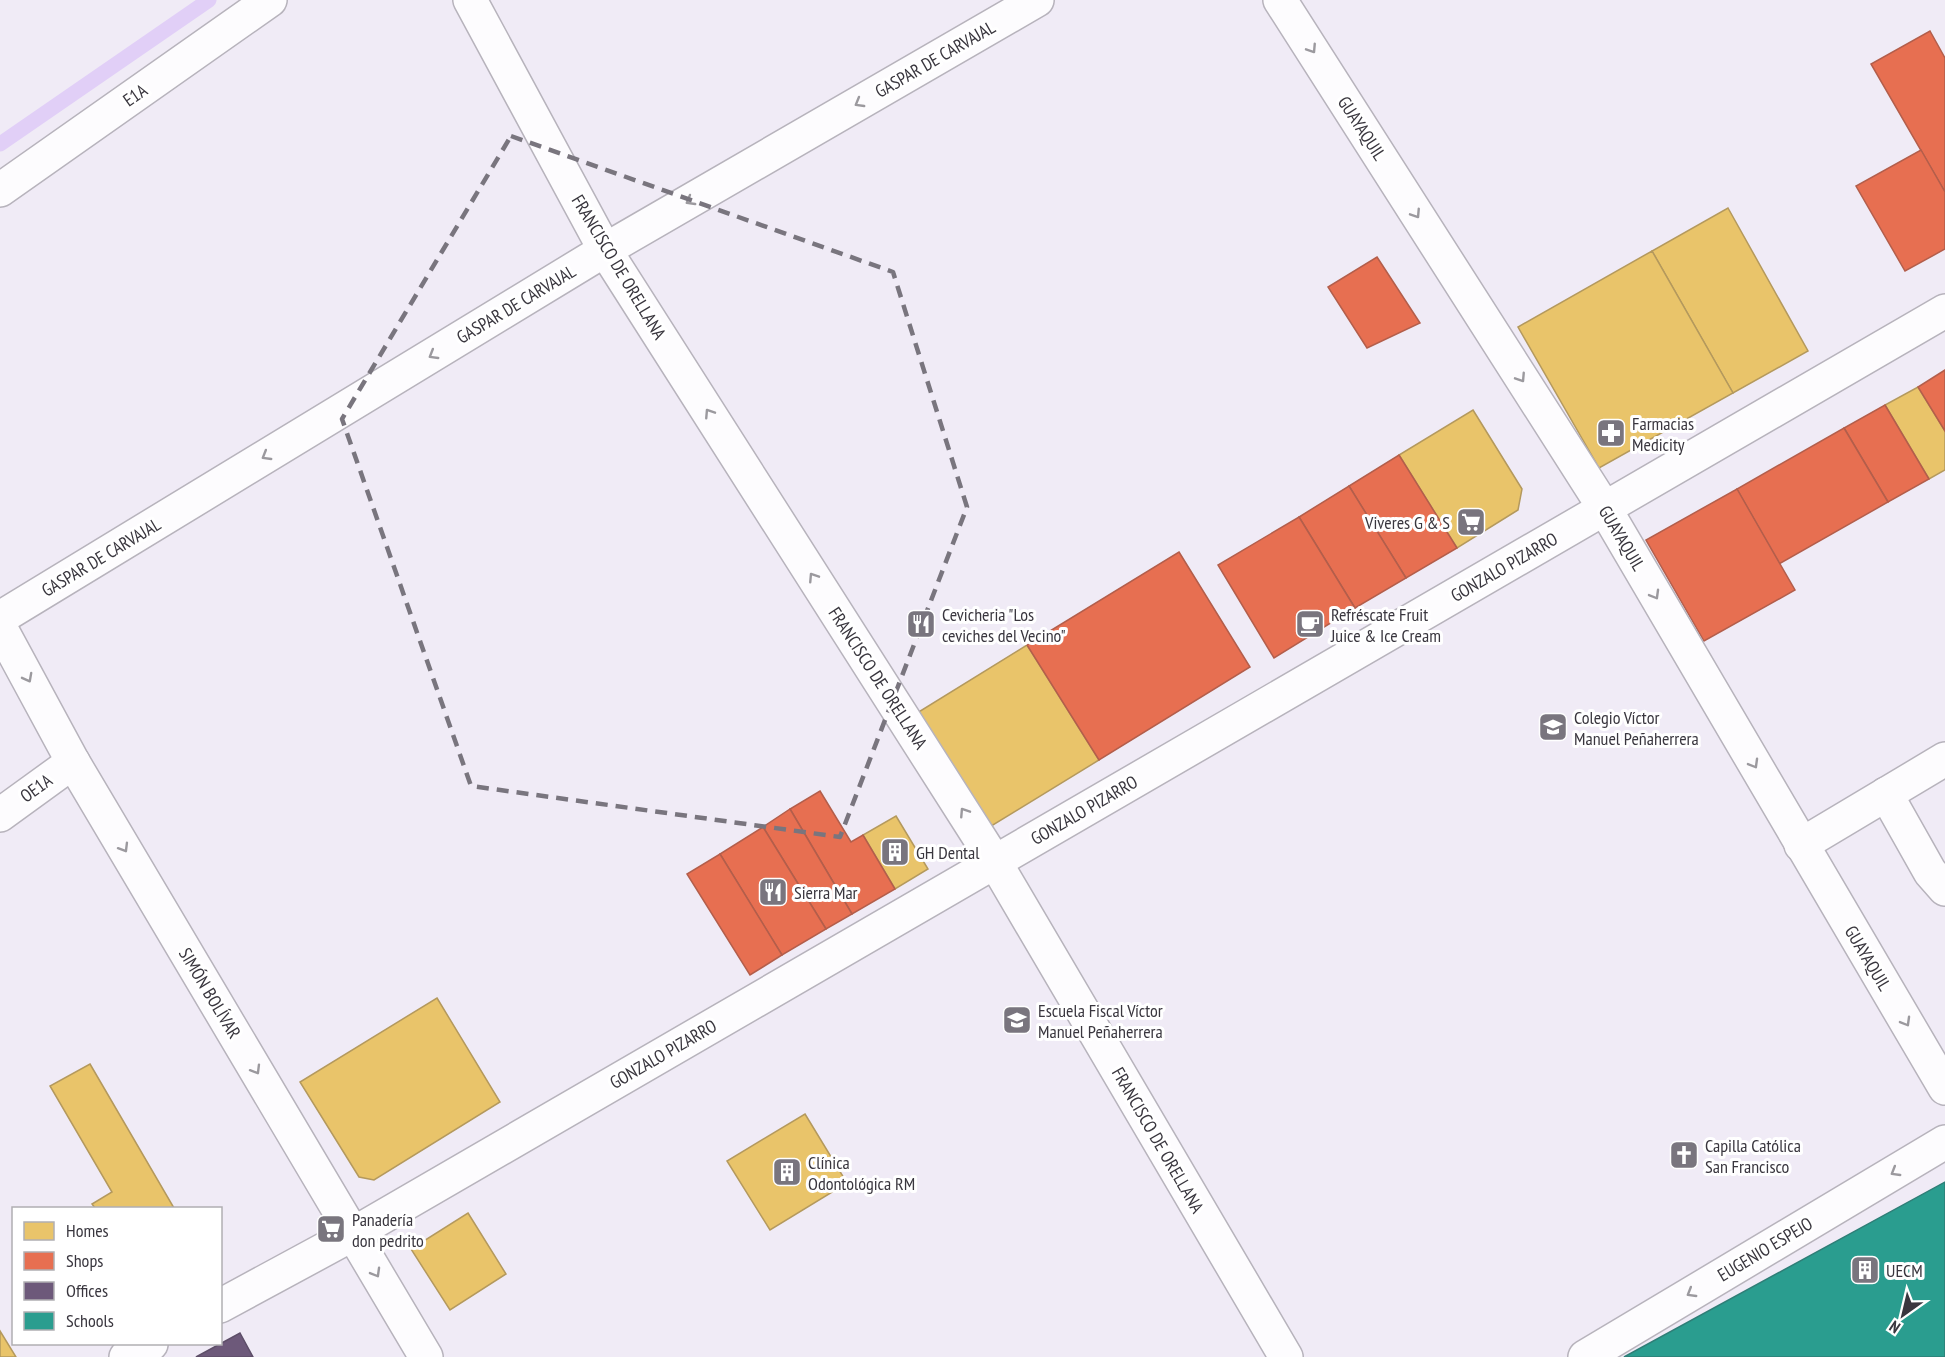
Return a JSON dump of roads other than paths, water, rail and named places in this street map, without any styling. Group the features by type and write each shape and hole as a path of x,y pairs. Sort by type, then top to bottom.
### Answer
{"street":[{"name":"E1A","path":"0,190 270,0"},
{"name":"FRANCISCO DE ORELLANA","path":"470,0 605,250 995,862 1286,1357"},
{"name":"GASPAR DE CARVAJAL","path":"0,618 605,250 1037,0"},
{"name":"GUAYAQUIL","path":"1280,0 1605,509 1945,1088"},
{"name":"GONZALO PIZARRO","path":"222,1305 353,1234 1945,311"},
{"name":"SIMÓN BOLÍVAR","path":"0,627 73,762 426,1357"},
{"path":"1801,845 1945,759"},
{"name":"OE1A","path":"0,815 73,762"},
{"path":"1886,794 1930,872 1945,889"},
{"name":"EUGENIO ESPEJO","path":"1585,1357 1945,1142"},
{"path":"126,1357 149,1345"}],"waterway":[{"path":"0,144 209,0"}],"place":[{"name":"Farmacias Medicity","path":"1611,433"},
{"name":"Viveres G & S","path":"1471,522"},
{"name":"Cevicheria \"Los ceviches del Vecino\"","path":"921,624"},
{"name":"Refréscate Fruit Juice & Ice Cream","path":"1310,624"},
{"name":"Colegio Víctor Manuel Peñaherrera","path":"1553,727"},
{"name":"GH Dental","path":"895,852"},
{"name":"Sierra Mar","path":"773,892"},
{"name":"Escuela Fiscal Víctor Manuel Peñaherrera","path":"1017,1020"},
{"name":"Capilla Católica San Francisco","path":"1684,1155"},
{"name":"Clínica Odontológica RM","path":"787,1172"},
{"name":"Panadería don pedrito","path":"331,1229"},
{"name":"UECM","path":"1865,1270"}]}
